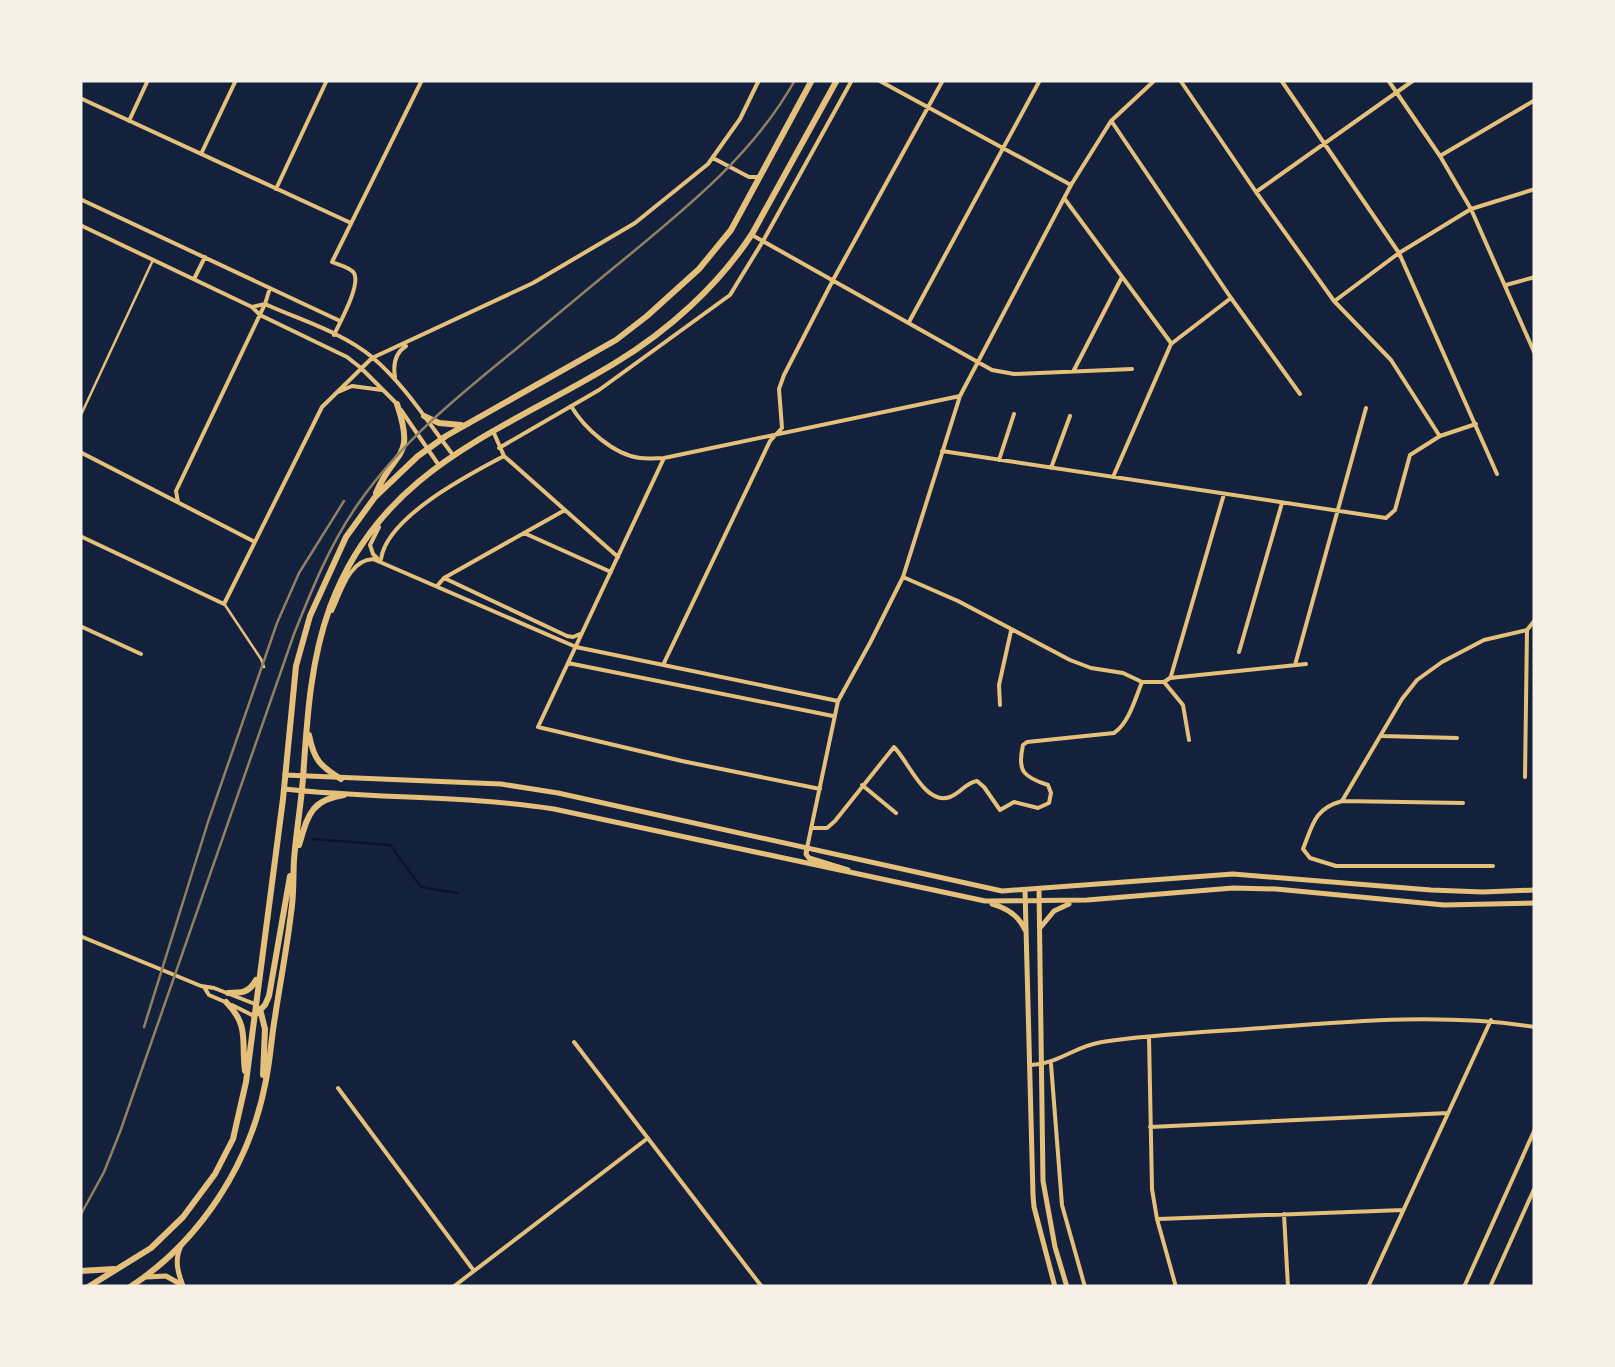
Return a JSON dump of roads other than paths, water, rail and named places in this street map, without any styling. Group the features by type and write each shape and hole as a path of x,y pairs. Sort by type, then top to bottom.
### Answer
{"main road":[{"path":"374,497 441,439 616,340 648,316 731,230 812,80"},
{"path":"184,1287 178,1253 231,1178 249,1140 265,1086 292,908 314,666 322,632 345,572 366,537 388,512 452,454 618,362 710,286 741,252 837,80"},
{"path":"88,1287 160,1241 184,1218 222,1162 232,1139 257,1010 294,676 310,616 346,538 404,449 404,426 397,404"},
{"path":"424,416 445,424 466,425"},
{"path":"307,724 316,758 341,779"},
{"path":"285,775 501,784 558,793 1002,891 1234,874 1431,890 1533,890"},
{"path":"284,788 344,796 506,802 554,809 985,901 1087,900 1233,888 1444,904 1535,903"},
{"path":"257,1010 268,996 284,901 312,808 331,797 344,796"},
{"path":"807,848 809,858 858,875"},
{"path":"1025,890 1034,1207 1056,1287"},
{"path":"1040,890 1043,1181 1067,1287"},
{"path":"1040,928 1060,907 1087,900"},
{"path":"985,901 1014,914 1026,932"},
{"path":"228,993 247,991 260,971"},
{"path":"226,1002 243,1026 246,1082"},
{"path":"257,1010 265,1029 265,1086"},
{"path":"130,1287 187,1239"},
{"path":"80,1271 117,1269"},
{"path":"144,1278 161,1275 184,1287"}],"street":[{"path":"129,121 148,80"},
{"path":"200,154 236,80"},
{"path":"276,189 327,80"},
{"path":"334,335 356,286 356,276 352,270 332,262 422,80"},
{"path":"80,536 224,604 322,407 332,396 372,358 532,283 635,224 713,158 760,80"},
{"path":"499,448 599,390 720,303 736,287 852,80"},
{"path":"878,80 1071,185"},
{"path":"662,665 770,441 782,428 779,389 833,280 943,80"},
{"path":"909,322 1040,80"},
{"path":"807,848 838,701 903,576 960,396 1071,185 1111,121 1155,80"},
{"path":"1180,80 1334,301 1391,360 1440,436"},
{"path":"1281,80 1399,253 1497,474"},
{"path":"1388,80 1471,209 1535,354"},
{"path":"1256,192 1414,80"},
{"path":"80,98 352,223"},
{"path":"1440,156 1535,100"},
{"path":"1111,121 1300,394"},
{"path":"713,158 749,177 761,175"},
{"path":"1334,301 1399,253 1471,209 1535,188"},
{"path":"1064,198 1172,344"},
{"path":"80,199 340,321"},
{"path":"80,225 347,357 397,404 438,465"},
{"path":"752,234 976,362 1002,372 1132,369"},
{"path":"194,279 204,257"},
{"path":"1074,370 1122,276"},
{"path":"1506,286 1535,277"},
{"path":"178,502 176,491 270,288"},
{"path":"1112,477 1172,344 1231,298"},
{"path":"252,307 265,304 334,335 372,358 396,381 452,454"},
{"path":"396,381 395,361 400,350 414,340"},
{"path":"332,396 352,386 386,392"},
{"path":"571,406 601,438 625,454 664,458 960,396"},
{"path":"1295,665 1366,408"},
{"path":"999,460 1014,414"},
{"path":"1052,468 1070,416"},
{"path":"942,452 1386,518 1395,510 1410,456 1440,436 1476,424"},
{"path":"493,430 504,456 618,557"},
{"path":"80,452 255,542"},
{"path":"380,561 388,540 426,502 504,456"},
{"path":"664,458 538,727 820,789"},
{"path":"1189,740 1183,705 1167,680 1224,494"},
{"path":"1239,652 1282,503"},
{"path":"437,586 444,578 564,510"},
{"path":"380,561 370,545 388,512"},
{"path":"524,532 611,572"},
{"path":"322,632 354,567 366,559 380,561 576,647 838,701"},
{"path":"903,576 1070,660 1123,673 1142,682 1306,664"},
{"path":"444,578 568,636 582,632"},
{"path":"1525,778 1527,630 1535,620"},
{"path":"80,626 141,654"},
{"path":"1342,801 1417,680 1484,640 1527,630"},
{"path":"1000,706 1000,682 1012,631"},
{"path":"568,662 835,717"},
{"path":"812,828 827,828 835,822 894,747 931,796 951,797 970,782 977,782 1000,810 1019,802 1038,808 1049,803 1048,784 1025,776 1021,764 1023,745 1114,734 1124,723 1142,682"},
{"path":"1382,736 1457,738"},
{"path":"862,785 896,813"},
{"path":"1464,803 1342,801 1318,814 1303,849 1310,858 1336,866 1493,866"},
{"path":"80,936 204,987 228,993 257,1010"},
{"path":"204,987 209,995 257,1010"},
{"path":"1030,1065 1051,1064 1098,1042 1312,1024 1466,1018 1535,1027"},
{"path":"1368,1287 1491,1020"},
{"path":"1149,1037 1152,1189 1176,1287"},
{"path":"574,1042 762,1287"},
{"path":"1051,1064 1062,1204 1086,1287"},
{"path":"338,1088 474,1271"},
{"path":"1150,1127 1448,1113"},
{"path":"1464,1287 1535,1128"},
{"path":"452,1287 648,1138"},
{"path":"1490,1287 1535,1187"},
{"path":"1157,1219 1404,1210"},
{"path":"1284,1214 1288,1287"}],"lane":[{"path":"80,417 154,259"},
{"path":"224,604 264,668"}],"waterway":[{"path":"313,839 390,845 421,887 457,893"}],"railway":[{"path":"80,1216 120,1132 294,634 322,567 348,519 375,481 431,421 720,176 761,131 795,80"},
{"path":"144,1027 208,822 277,623 299,573 344,501"}]}
